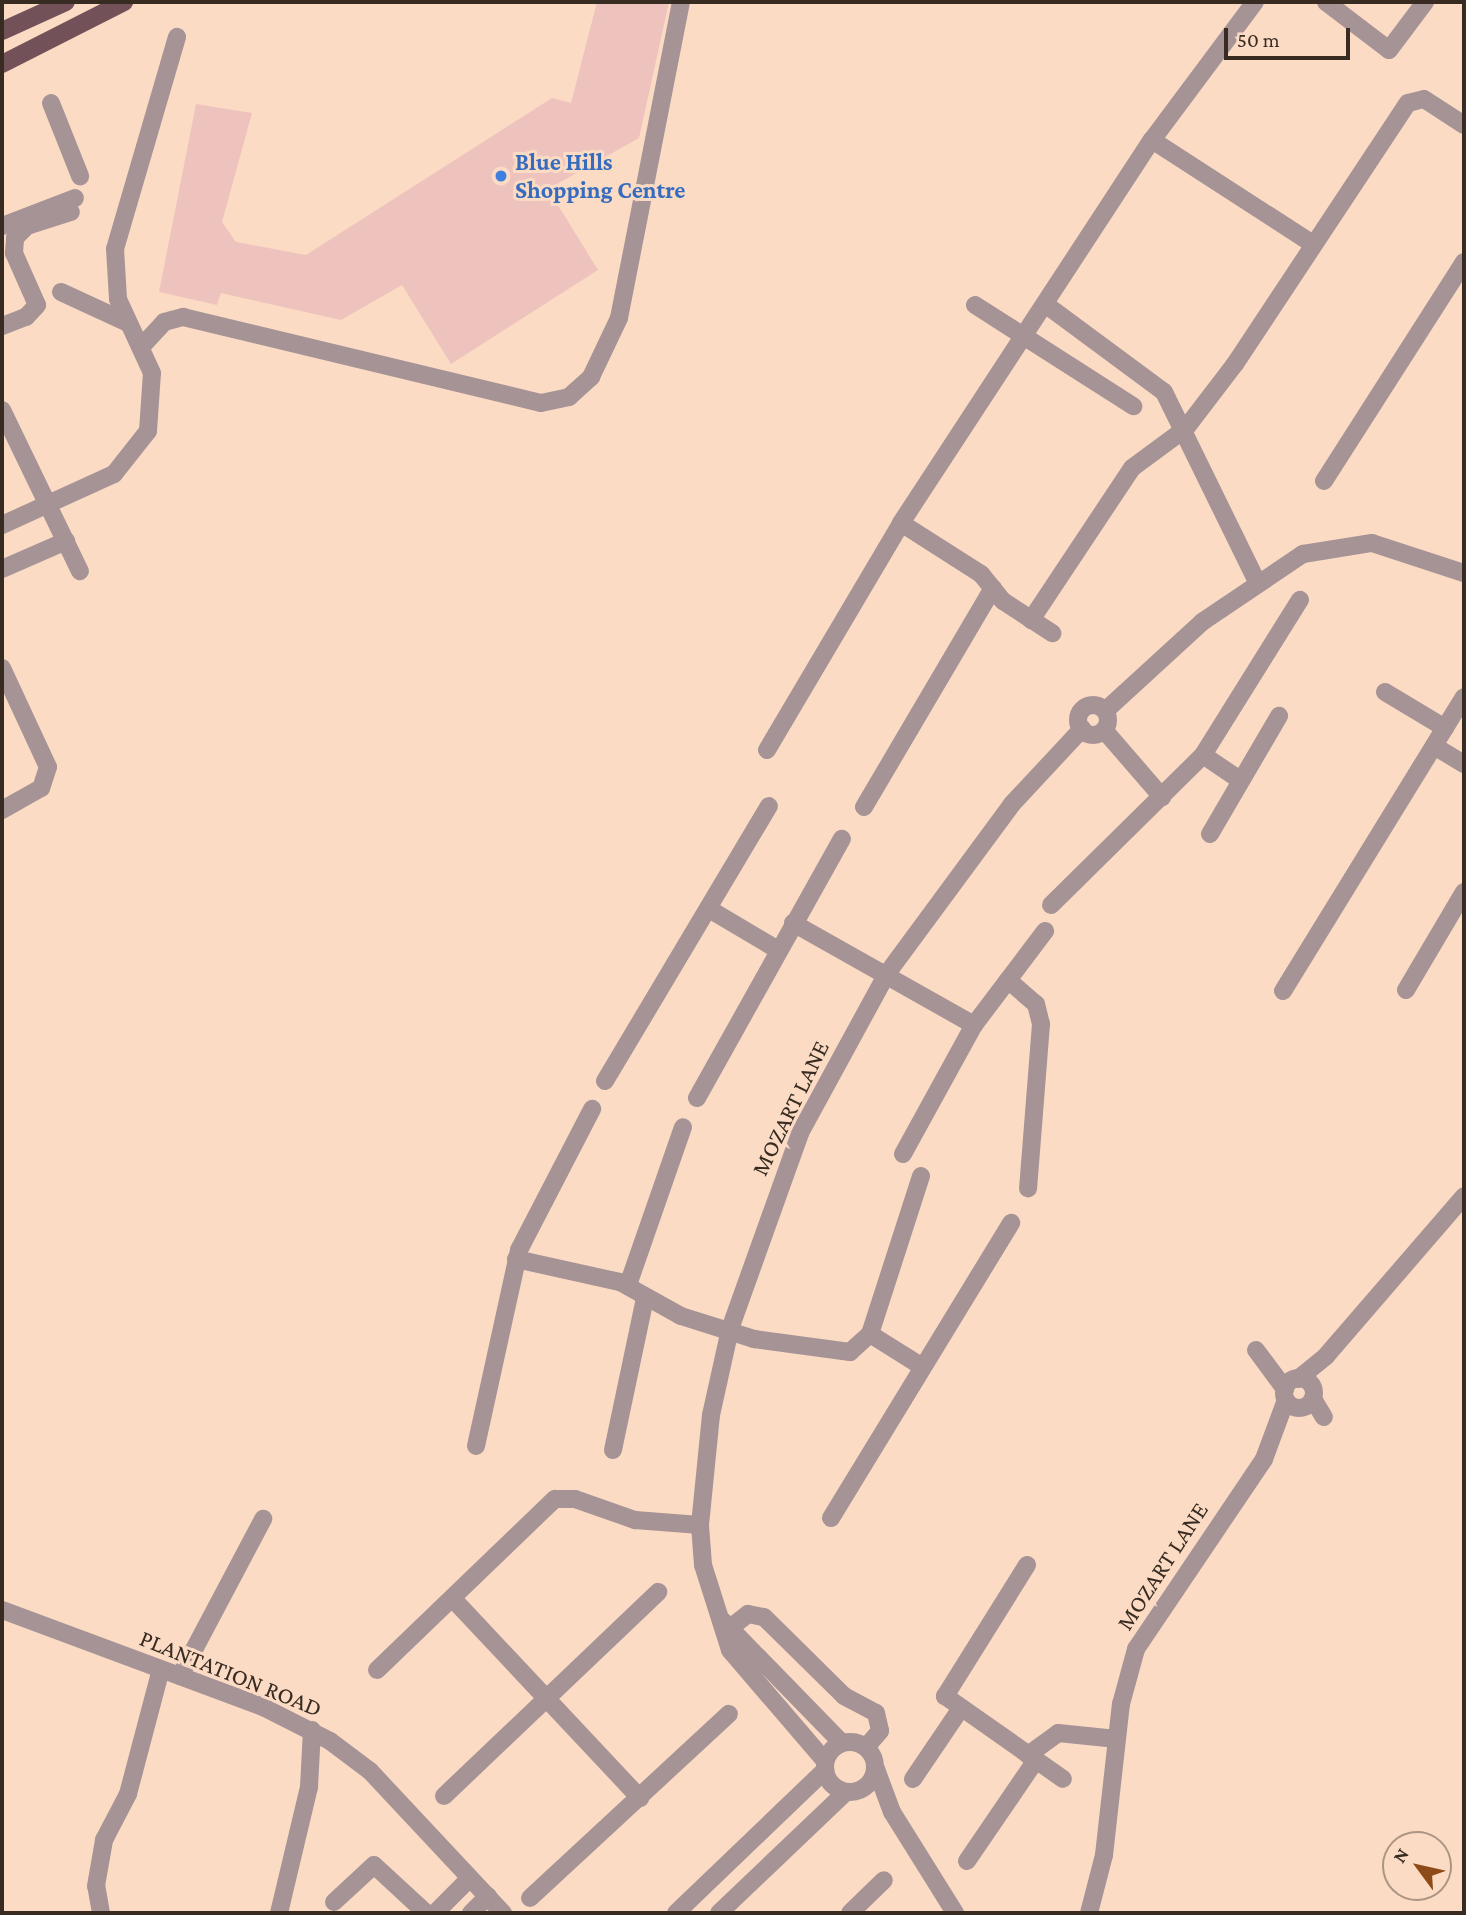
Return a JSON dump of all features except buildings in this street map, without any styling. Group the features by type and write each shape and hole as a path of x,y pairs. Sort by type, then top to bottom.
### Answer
{"main road":[{"path":"2,31 66,2"},
{"path":"2,64 124,2"}],"street":[{"path":"141,347 164,322 183,317 541,403 569,397 591,377 619,318 681,2"},
{"path":"768,750 901,523 1027,338 1045,304 1152,140 1255,2"},
{"path":"1326,2 1389,50 1425,2"},
{"path":"2,525 47,502 114,474 142,443 155,396 141,347 128,323 115,285 118,230 177,37"},
{"path":"1031,620 1132,468 1186,428 1235,364 1311,243 1408,103 1423,99 1464,125"},
{"path":"51,103 80,176"},
{"path":"1152,140 1311,243"},
{"path":"2,226 73,205 27,226 15,238 14,253 37,304 26,317 2,326"},
{"path":"1324,481 1464,262"},
{"path":"61,292 128,323"},
{"path":"1045,304 1153,382 1186,428 1258,582"},
{"path":"975,305 1133,406"},
{"path":"2,410 80,570"},
{"path":"901,523 981,573 993,588 1031,620 1052,633"},
{"path":"4,563 66,541"},
{"path":"1162,797 1104,730 1105,711 1258,582 1303,554 1353,543 1393,547 1464,573"},
{"path":"864,807 993,588"},
{"path":"1051,905 1203,755 1300,600"},
{"path":"2,668 48,767 41,789 2,810"},
{"path":"1385,692 1445,728"},
{"path":"1283,991 1464,697"},
{"name":"MOZART LANE","path":"825,1766 741,1665 703,1564 700,1525 711,1415 730,1329 800,1133 886,975 1004,814 1082,729 1083,709 1105,711"},
{"path":"1210,834 1279,716"},
{"path":"1082,729 1091,734 1104,730"},
{"path":"1434,746 1464,764"},
{"path":"1203,755 1240,780"},
{"path":"605,1081 769,806"},
{"path":"698,1098 842,839"},
{"path":"1406,990 1464,892"},
{"path":"709,909 778,950"},
{"path":"793,923 974,1025"},
{"path":"903,1154 974,1025 1045,931"},
{"path":"1008,980 1036,1004 1041,1024 1028,1188"},
{"path":"476,1446 516,1259 592,1110"},
{"path":"628,1285 683,1127"},
{"path":"516,1259 628,1285 645,1298 771,1343 845,1352 862,1346 870,1334 921,1176"},
{"path":"1299,1394 1326,1356 1464,1196"},
{"path":"831,1518 921,1366 1012,1223"},
{"path":"613,1450 645,1298"},
{"path":"870,1334 921,1366"},
{"path":"1262,1356 1323,1416"},
{"name":"MOZART LANE","path":"1089,1913 1101,1871 1123,1690 1141,1639 1264,1459 1277,1423 1299,1394"},
{"path":"377,1670 560,1497 635,1520 700,1525"},
{"path":"180,1676 263,1519"},
{"path":"1027,1565 946,1688 945,1696 1063,1779"},
{"path":"444,1796 658,1592"},
{"path":"454,1600 640,1798"},
{"name":"PLANTATION ROAD","path":"2,1610 180,1676 312,1730 370,1772 503,1913"},
{"path":"724,1622 748,1615 764,1617 844,1696 876,1713 880,1731 866,1746"},
{"name":"MOZART LANE","path":"724,1622 842,1743"},
{"path":"101,1913 96,1886 104,1840 128,1794 161,1669"},
{"path":"913,1779 961,1708"},
{"path":"530,1898 729,1714"},
{"path":"279,1913 309,1787 312,1730"},
{"path":"967,1861 1032,1757 1058,1733 1117,1739"},
{"path":"676,1913 825,1766 842,1743 866,1746"},
{"path":"866,1746 892,1812 954,1913"},
{"path":"825,1766 832,1785 892,1812"},
{"path":"719,1913 850,1792 869,1785 876,1769"},
{"path":"334,1902 374,1865 426,1913"},
{"path":"435,1913 470,1878"},
{"path":"849,1913 884,1880"},
{"path":"471,1913 488,1896"}],"place":[{"name":"Blue Hills Shopping Centre","path":"501,176"}]}
